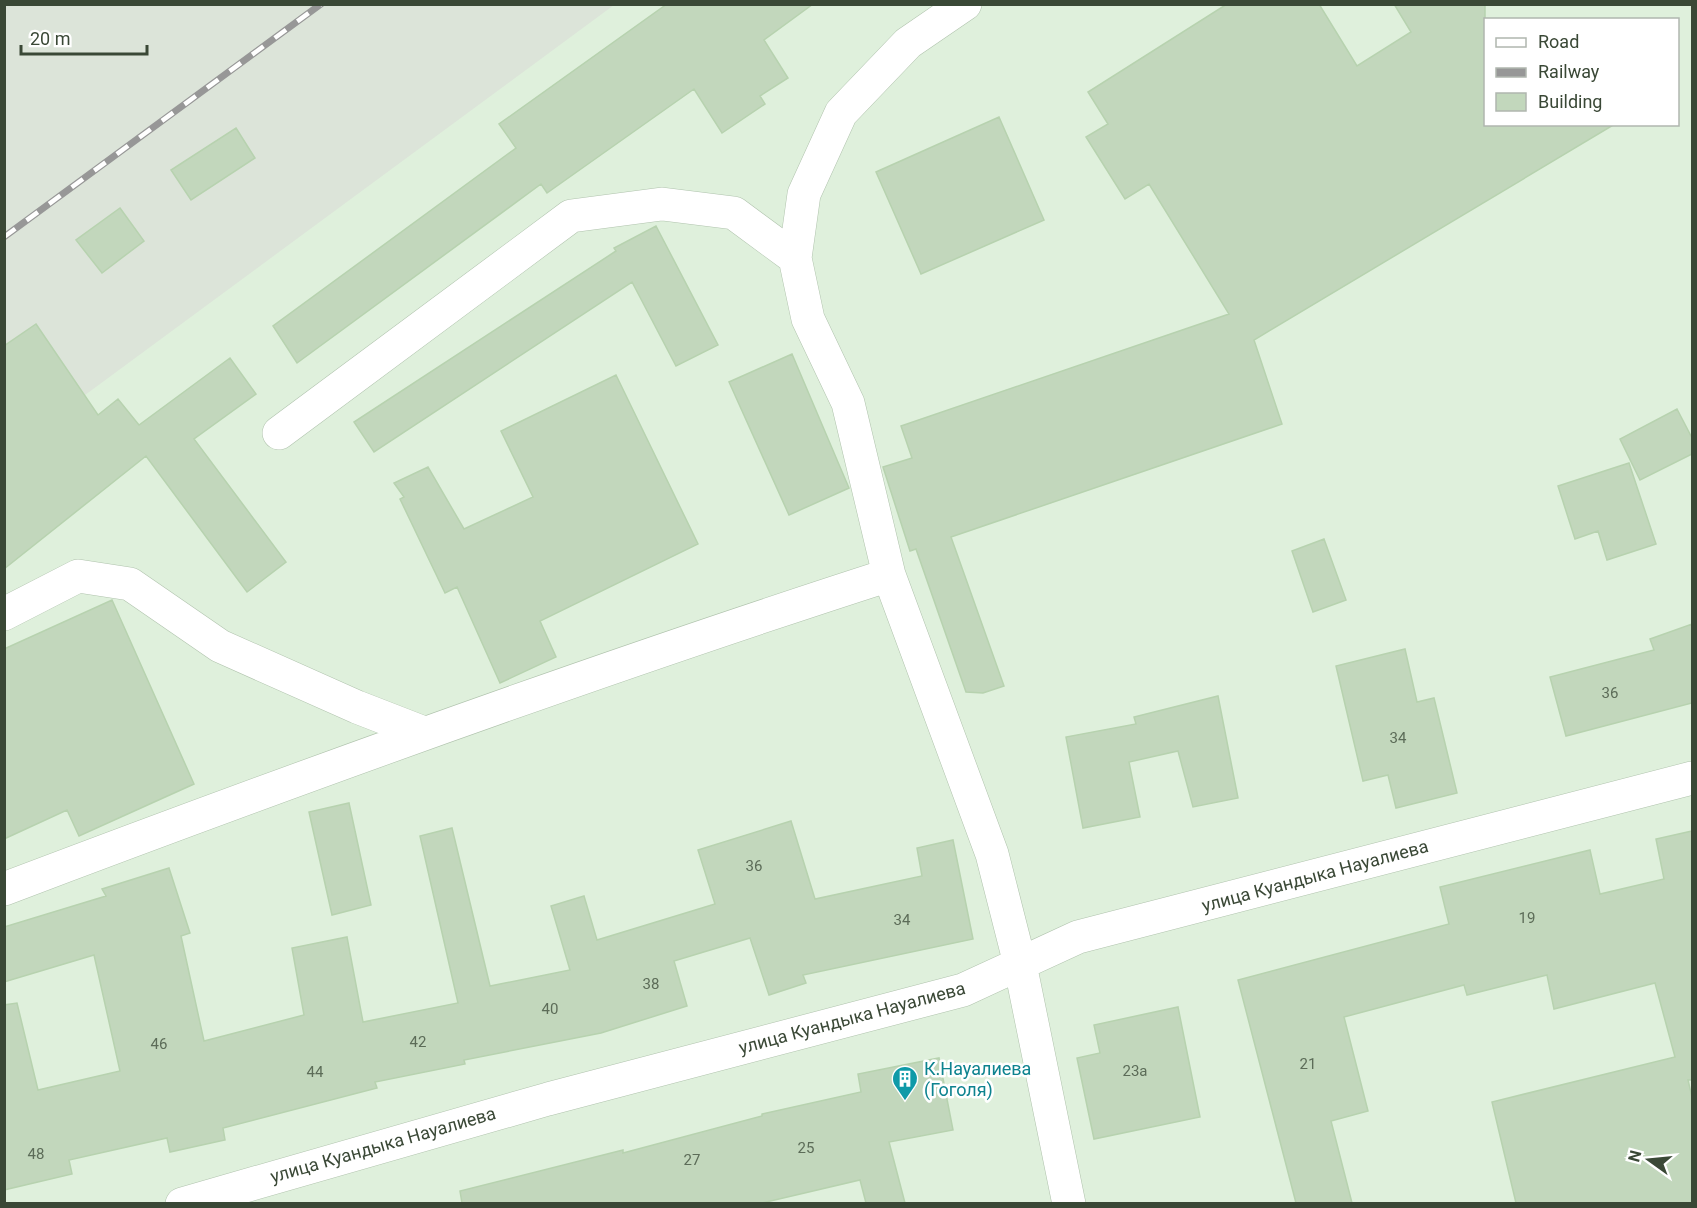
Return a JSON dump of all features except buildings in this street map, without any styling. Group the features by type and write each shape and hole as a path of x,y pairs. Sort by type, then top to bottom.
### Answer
{"street":[{"path":"965,4 908,43 841,113 804,194 795,258 808,319 848,403 889,576 992,854 1020,964 1069,1203"},
{"path":"279,433 571,216 662,204 734,213 795,258"},
{"path":"4,614 78,576 130,584 220,646 357,707 424,733"},
{"path":"4,889 424,733 735,625 889,576"},
{"name":"улица Куандыка Науалиева","path":"182,1203 537,1102 963,990 1078,937 1692,778"}],"shaded area":[{"path":"5,5 1692,5 1692,1203 5,1203"},
{"path":"5,5 614,5 5,454"}],"railway":[{"path":"4,237 321,4"}],"place":[{"name":"К.Науалиева (Гоголя)","path":"905,1102"}]}
